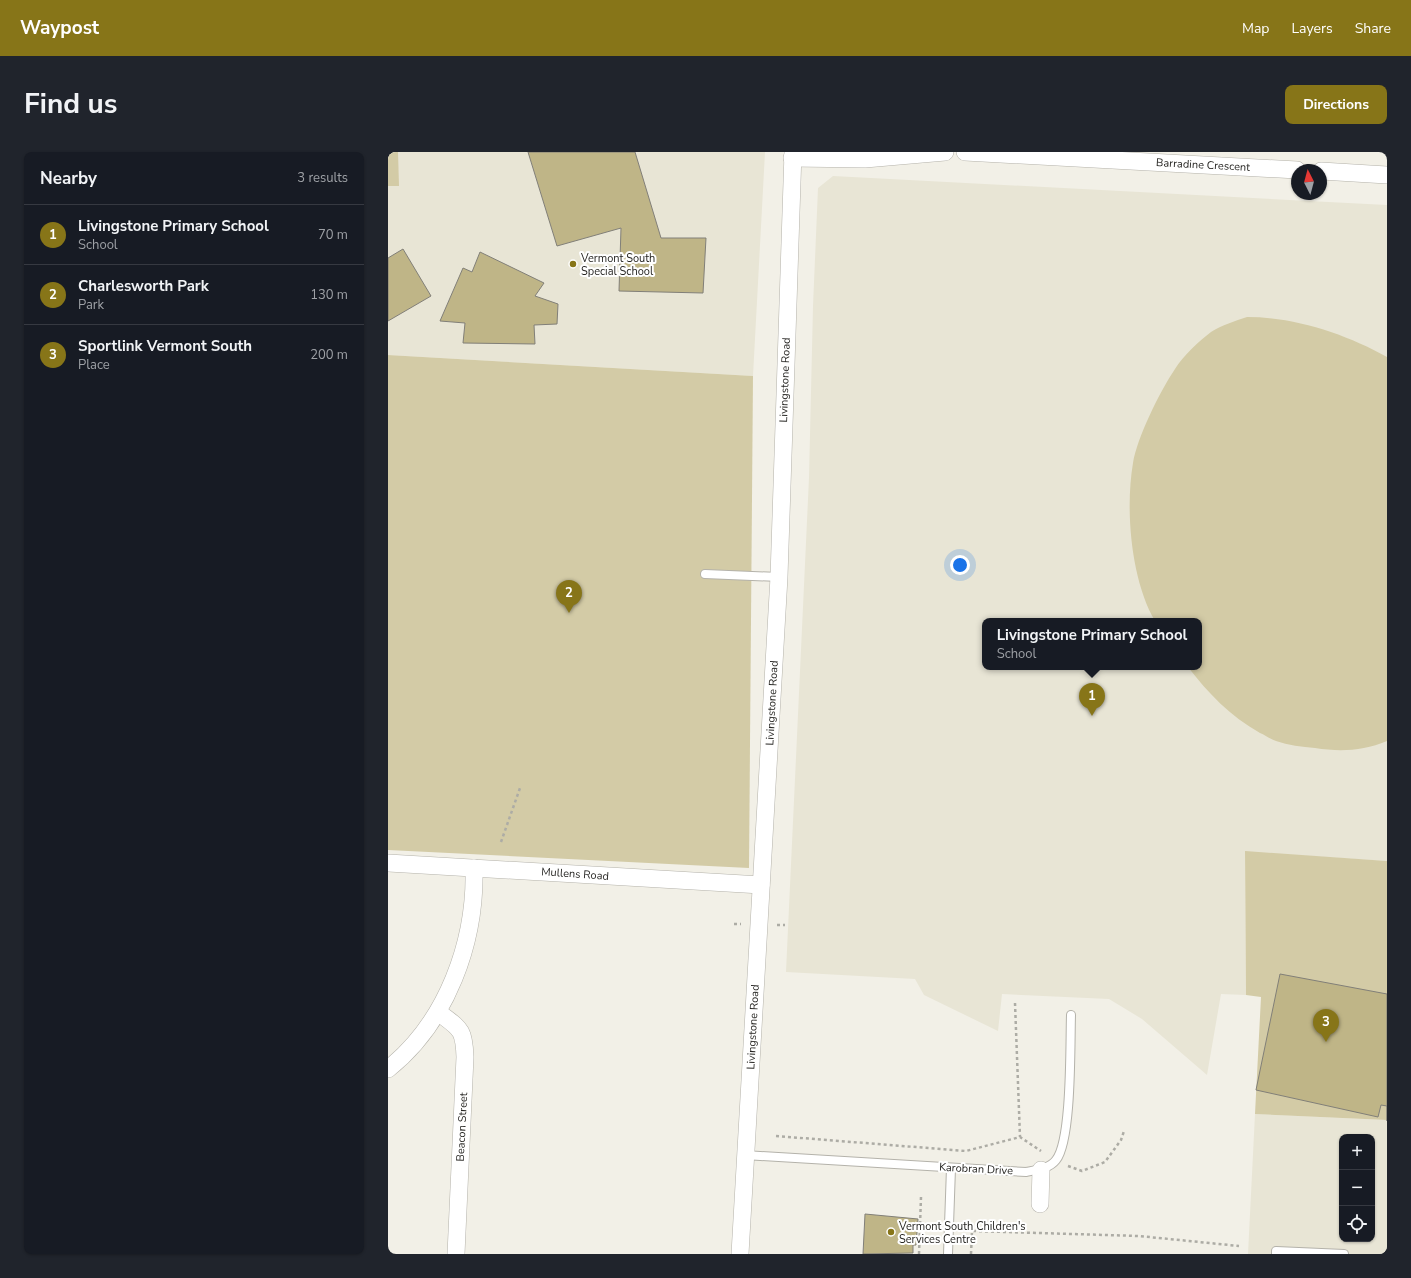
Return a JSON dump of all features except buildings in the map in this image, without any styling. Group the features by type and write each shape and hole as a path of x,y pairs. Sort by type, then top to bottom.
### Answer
{"street":[{"path":"792,155 864,159 945,152"},
{"name":"Barradine Crescent","path":"965,152 1291,170"},
{"name":"Livingstone Road","path":"740,1254 779,578 792,155"},
{"path":"1327,171 1387,175"},
{"name":"Mullens Road","path":"388,863 761,885"},
{"path":"388,1069 406,1054 438,1012 458,968 475,892 474,868"},
{"name":"Beacon Street","path":"438,1012 457,1026 464,1037 465,1057 456,1254"},
{"path":"1040,1204 1041,1170"}],"lane":[{"path":"705,574 779,578"},
{"path":"1056,1161 1063,1147 1067,1120 1071,1015"},
{"name":"Karobran Drive","path":"745,1155 1026,1172 1041,1170 1056,1161"},
{"path":"948,1254 951,1168"},
{"path":"1276,1254 1276,1251 1344,1254"}],"path":[{"path":"502,842 520,788"},
{"path":"1015,1003 1020,1137"},
{"path":"776,1136 966,1151 1020,1137 1056,1161 1082,1171 1105,1162 1121,1140 1124,1131"},
{"path":"919,1254 921,1197"},
{"path":"971,1254 972,1231 1140,1236 1239,1246"}],"shaded area":[{"name":"Vermont South Special School","path":"388,152 765,152 753,376 388,355"},
{"path":"388,152 398,152 399,186 388,186"},
{"path":"833,176 1387,205 1387,861 1245,852 1246,995 1221,994 1207,1075 1142,1019 1109,999 1002,994 998,1031 924,995 915,979 786,972 809,478 813,306 818,188"},
{"path":"1247,317 1283,320 1320,328 1337,334 1387,357 1387,741 1360,749 1324,749 1285,744 1260,733 1229,712 1203,686 1190,670 1202,670 1202,618 1154,618 1147,604 1140,586 1135,565 1130,523 1131,482 1135,453 1156,402 1178,364 1196,344 1211,332 1224,325"},
{"path":"388,355 753,376 749,868 388,850"},
{"path":"1245,851 1387,861 1387,1120 1255,1114 1261,997 1246,995"},
{"path":"1255,1114 1387,1120 1387,1254 1248,1254"}],"place":[{"name":"Vermont South Special School","path":"573,264"},
{"name":"Charlesworth Park","path":"569,613"},
{"name":"Livingstone Primary School","path":"1092,716"},
{"name":"Sportlink Vermont South","path":"1326,1042"},
{"name":"Vermont South Children's Services Centre","path":"891,1232"}]}
